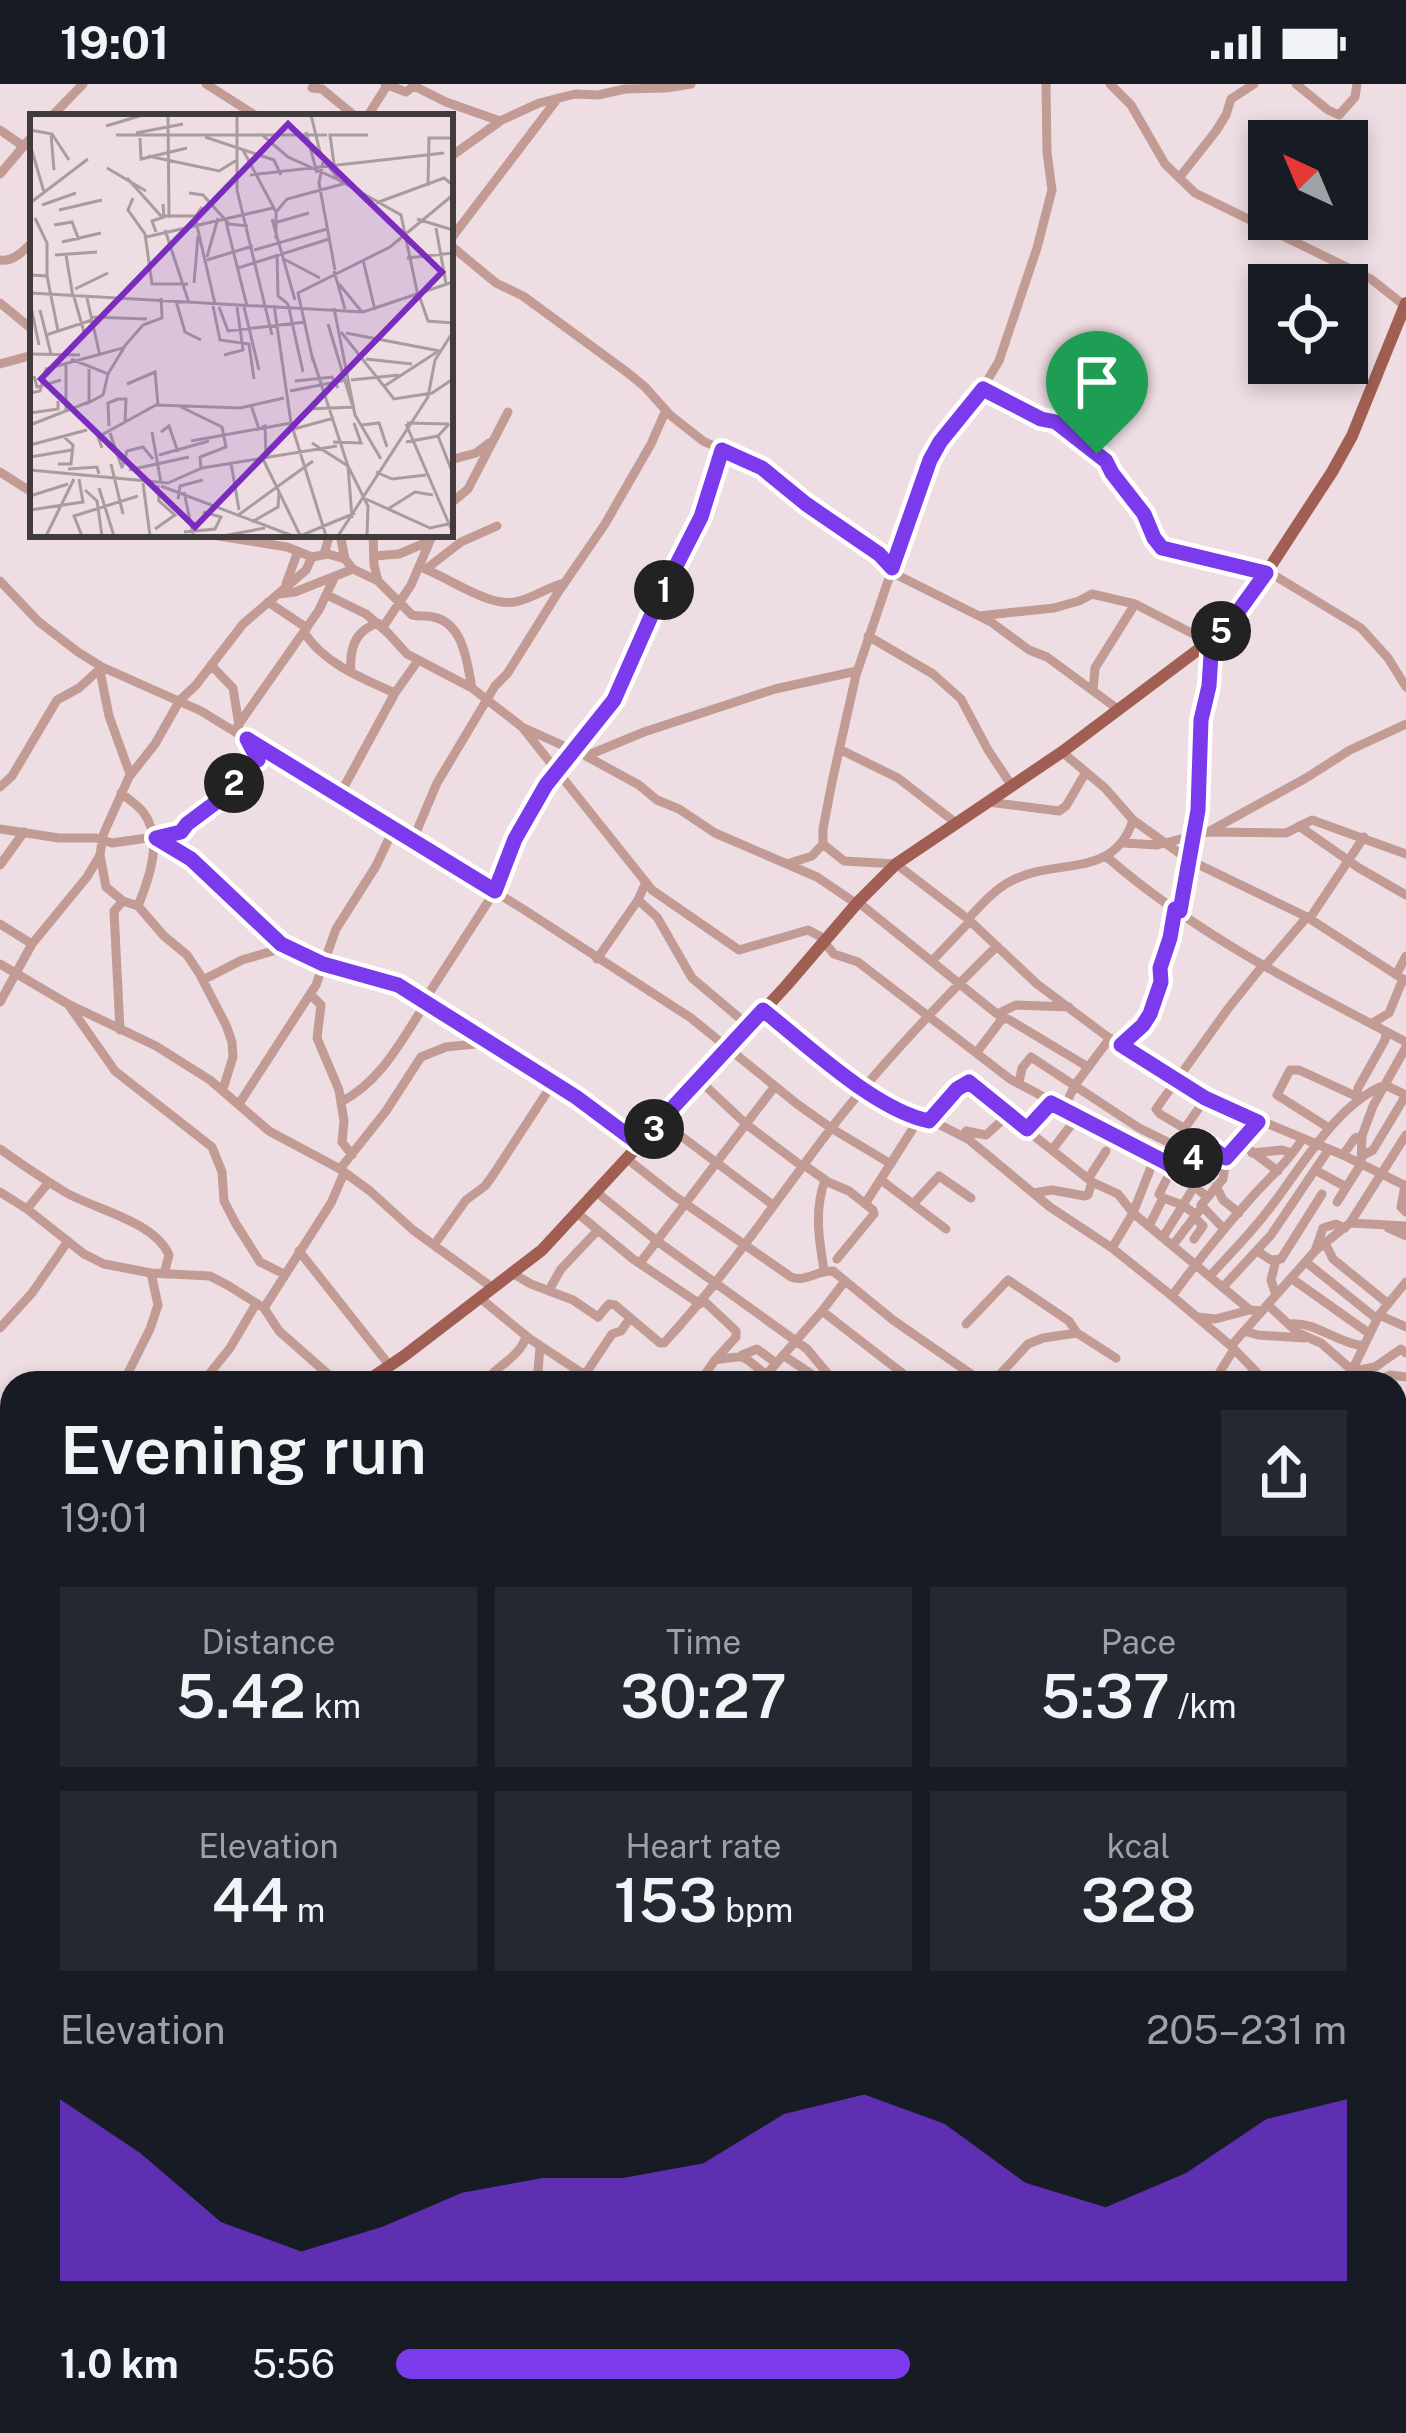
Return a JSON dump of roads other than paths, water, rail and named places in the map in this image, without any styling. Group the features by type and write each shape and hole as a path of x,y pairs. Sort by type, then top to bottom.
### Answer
{"main road":[{"path":"383,1371 542,1250 896,864 1062,752 1211,640 1235,616 1352,436 1406,304"}],"street":[{"path":"54,114 83,84"},
{"path":"206,84 253,114"},
{"path":"369,114 387,84 406,92 414,86 446,103 500,121"},
{"path":"453,155 500,121 539,103 582,94 692,84"},
{"path":"790,863 816,854 823,844 857,671 930,460 999,361 1050,203 1046,84"},
{"path":"1110,84 1131,104 1161,159 1198,195 1371,279 1406,304"},
{"path":"1179,178 1216,131 1231,99 1254,84"},
{"path":"1296,84 1340,115 1355,97 1357,84"},
{"path":"309,86 322,88 352,114"},
{"path":"453,238 558,98"},
{"path":"0,130 23,146"},
{"path":"0,174 30,138"},
{"path":"0,260 18,256 30,245"},
{"path":"453,245 496,283 523,296 628,373 704,442 762,468 879,554 892,570 1047,657 1119,710"},
{"path":"0,303 30,328"},
{"path":"0,364 30,356"},
{"path":"983,389 1056,422 1106,461 1162,548 1267,572 1361,628 1406,687"},
{"path":"412,842 437,783 495,686 605,524 666,410"},
{"path":"453,502 468,489 508,412"},
{"path":"455,460 493,440"},
{"path":"341,1102 365,1086 393,1055 495,891 515,839 546,785 580,753 614,700 701,517 722,450"},
{"path":"0,472 30,491"},
{"path":"423,568 461,542 497,526"},
{"path":"222,537 318,555 349,564 378,581 412,615 430,616 456,632 465,650 472,688"},
{"path":"223,1089 233,1057 232,1042 203,980 187,955 139,906 123,901 106,887 100,838 130,774 180,700 243,624 306,570 328,537"},
{"path":"341,537 349,564"},
{"path":"377,537 378,581"},
{"path":"351,672 358,634 380,625 399,604 423,568 432,537"},
{"path":"374,556 399,554 432,537"},
{"path":"282,591 298,551"},
{"path":"282,591 295,592 316,584 349,564"},
{"path":"423,568 479,595 515,603 564,583"},
{"path":"237,728 319,610 335,576"},
{"path":"0,581 39,622 101,669 237,728 258,760"},
{"path":"316,584 319,610"},
{"path":"979,616 1054,608 1092,593 1135,604 1211,640 1209,686 1201,720 1201,779 1178,910 1150,1014 1121,1045"},
{"path":"327,595 366,614 417,662 472,688 523,728 580,753 715,832 790,863 857,903 997,1014 1016,1005 1069,1007"},
{"path":"268,602 305,630 312,646 395,693"},
{"path":"1093,692 1095,668 1135,604"},
{"path":"868,636 933,674 961,698 1012,786"},
{"path":"292,649 312,646"},
{"path":"339,796 417,662"},
{"path":"211,664 232,688 237,728"},
{"path":"101,669 112,726 130,774"},
{"path":"0,787 12,776 57,700 101,669"},
{"path":"580,753 775,689 857,671"},
{"path":"1124,843 1167,844 1208,832 1350,750 1406,724"},
{"path":"523,728 652,890 739,950 808,929 834,954 853,959 1019,1083 1164,1162 1207,1196"},
{"path":"247,739 691,1018 831,1128 891,1164"},
{"path":"839,749 898,778 956,823"},
{"path":"1062,752 1105,788 1133,820 1189,860 1308,917 1402,979"},
{"path":"0,830 59,838 154,839 181,832 227,794 245,766 276,757"},
{"path":"988,802 1059,811 1086,772"},
{"path":"122,793 146,816 154,839 153,864 139,906"},
{"path":"932,961 1013,880 1107,857 1124,843 1133,820"},
{"path":"1208,832 1286,832 1317,820 1406,854"},
{"path":"1299,826 1406,895"},
{"path":"239,1104 310,994 336,929 393,830"},
{"path":"0,865 24,832"},
{"path":"1205,1098 1187,1125 1156,1109 1227,1010 1308,917 1364,837"},
{"path":"154,839 191,859 287,947 323,964 388,981 553,1083 639,1144"},
{"path":"823,844 844,861 896,864 1110,1038 1205,1098 1363,1162 1405,1186 1401,1207 1406,1212"},
{"path":"0,1000 32,944 100,855"},
{"path":"1107,857 1135,881 1264,966 1406,1044 1362,1136 1363,1162 1350,1222 1260,1309 1232,1347 1221,1371"},
{"path":"597,959 646,882"},
{"path":"638,900 657,917 692,978 749,1025"},
{"path":"120,1030 114,911 123,901"},
{"path":"0,924 32,944"},
{"path":"512,1273 573,1300 598,1317 609,1304 620,1309 664,1343 702,1302 863,1089 997,946"},
{"path":"203,980 242,960 287,947"},
{"path":"1371,1024 1389,1012 1406,956"},
{"path":"0,964 68,1004 156,1046 223,1089 268,1131 342,1171 494,1288"},
{"path":"310,994 321,1005 319,1047 339,1090 342,1142 352,1155"},
{"path":"68,1004 115,1071 212,1147 224,1177 224,1201 236,1224 260,1262 284,1274"},
{"path":"763,1010 863,1089 910,1118 968,1138 1198,1317 1255,1371"},
{"path":"977,1052 1002,1019 1008,1019 1088,1067"},
{"path":"1359,1097 1358,1088 1386,1031"},
{"path":"1064,1108 1075,1084 1110,1038"},
{"path":"212,1371 284,1274 331,1203 352,1155 422,1057 446,1047 488,1043"},
{"path":"1019,1083 1031,1057 1176,1147 1144,1188 1112,1249"},
{"path":"1329,1128 1277,1095 1290,1070 1359,1097"},
{"path":"698,1079 746,1124 803,1166 849,1191 874,1214 837,1259"},
{"path":"865,1204 924,1120 969,1082 1090,1180 1118,1194 1133,1213 1223,1287 1305,1338"},
{"path":"434,1245 466,1200 485,1186 553,1083"},
{"path":"1210,1276 1329,1128 1359,1097 1385,1084 1406,1095 1363,1162"},
{"path":"640,1263 775,1086"},
{"path":"1027,1129 1051,1103"},
{"path":"967,1131 986,1135 1008,1115"},
{"path":"1052,1150 1078,1116"},
{"path":"661,1121 773,1205"},
{"path":"1229,1205 1226,1158 1258,1122"},
{"path":"1343,1155 1354,1138 1362,1136"},
{"path":"1337,1202 1359,1186 1388,1177 1406,1136"},
{"path":"1172,1296 1303,1138"},
{"path":"1183,1174 1203,1142 1226,1158"},
{"path":"1238,1142 1252,1154 1267,1156 1282,1150 1292,1154"},
{"path":"0,1149 84,1202 160,1239 169,1256 164,1274"},
{"path":"1223,1287 1266,1240 1329,1149"},
{"path":"1162,1237 1216,1150"},
{"path":"1373,1150 1401,1154"},
{"path":"1034,1193 1052,1190 1088,1195 1090,1180 1106,1151"},
{"path":"1267,1156 1278,1171"},
{"path":"1264,1184 1259,1176 1267,1156"},
{"path":"626,1158 797,1280 833,1271 893,1320 970,1371"},
{"path":"1164,1162 1159,1194 1197,1213 1222,1232 1234,1249"},
{"path":"1316,1170 1359,1186"},
{"path":"913,1204 939,1176 971,1198"},
{"path":"1173,1245 1225,1176"},
{"path":"1292,1179 1337,1202 1350,1222"},
{"path":"824,1270 818,1232 825,1180"},
{"path":"881,1180 946,1229"},
{"path":"27,1210 49,1182"},
{"path":"1216,1186 1266,1240"},
{"path":"1118,1194 1144,1188"},
{"path":"595,1191 807,1348 826,1371"},
{"path":"0,1192 104,1264 151,1273 210,1276 260,1306 279,1331 324,1371"},
{"path":"1276,1295 1271,1280 1279,1260 1322,1194"},
{"path":"1149,1226 1163,1198"},
{"path":"1290,1208 1323,1228 1350,1222 1406,1226"},
{"path":"576,1212 736,1331 707,1371"},
{"path":"1194,1239 1202,1226 1197,1213"},
{"path":"1384,1225 1406,1236"},
{"path":"1315,1251 1323,1228"},
{"path":"549,1290 598,1231"},
{"path":"0,1328 32,1293 68,1241"},
{"path":"1327,1245 1334,1259 1387,1302"},
{"path":"299,1251 390,1366"},
{"path":"1257,1251 1303,1264 1378,1317 1406,1328"},
{"path":"129,1371 158,1304 151,1273"},
{"path":"1291,1278 1370,1334"},
{"path":"966,1324 1008,1280 1115,1358"},
{"path":"769,1371 845,1281"},
{"path":"1355,1371 1378,1317 1406,1282"},
{"path":"480,1298 576,1371"},
{"path":"1198,1317 1215,1319 1260,1309"},
{"path":"822,1312 899,1371"},
{"path":"1325,1334 1342,1315"},
{"path":"587,1371 612,1334 630,1318"},
{"path":"1289,1324 1308,1323 1325,1334 1364,1346"},
{"path":"1244,1331 1321,1343 1358,1367 1375,1367 1404,1347"},
{"path":"1000,1371 1028,1344 1077,1333"},
{"path":"1325,1334 1333,1353"},
{"path":"497,1371 519,1352 526,1337"},
{"path":"537,1371 540,1347"},
{"path":"715,1360 742,1354 761,1371"},
{"path":"779,1359 801,1371"},
{"path":"1358,1367 1359,1371"},
{"path":"1375,1367 1380,1371"}]}
